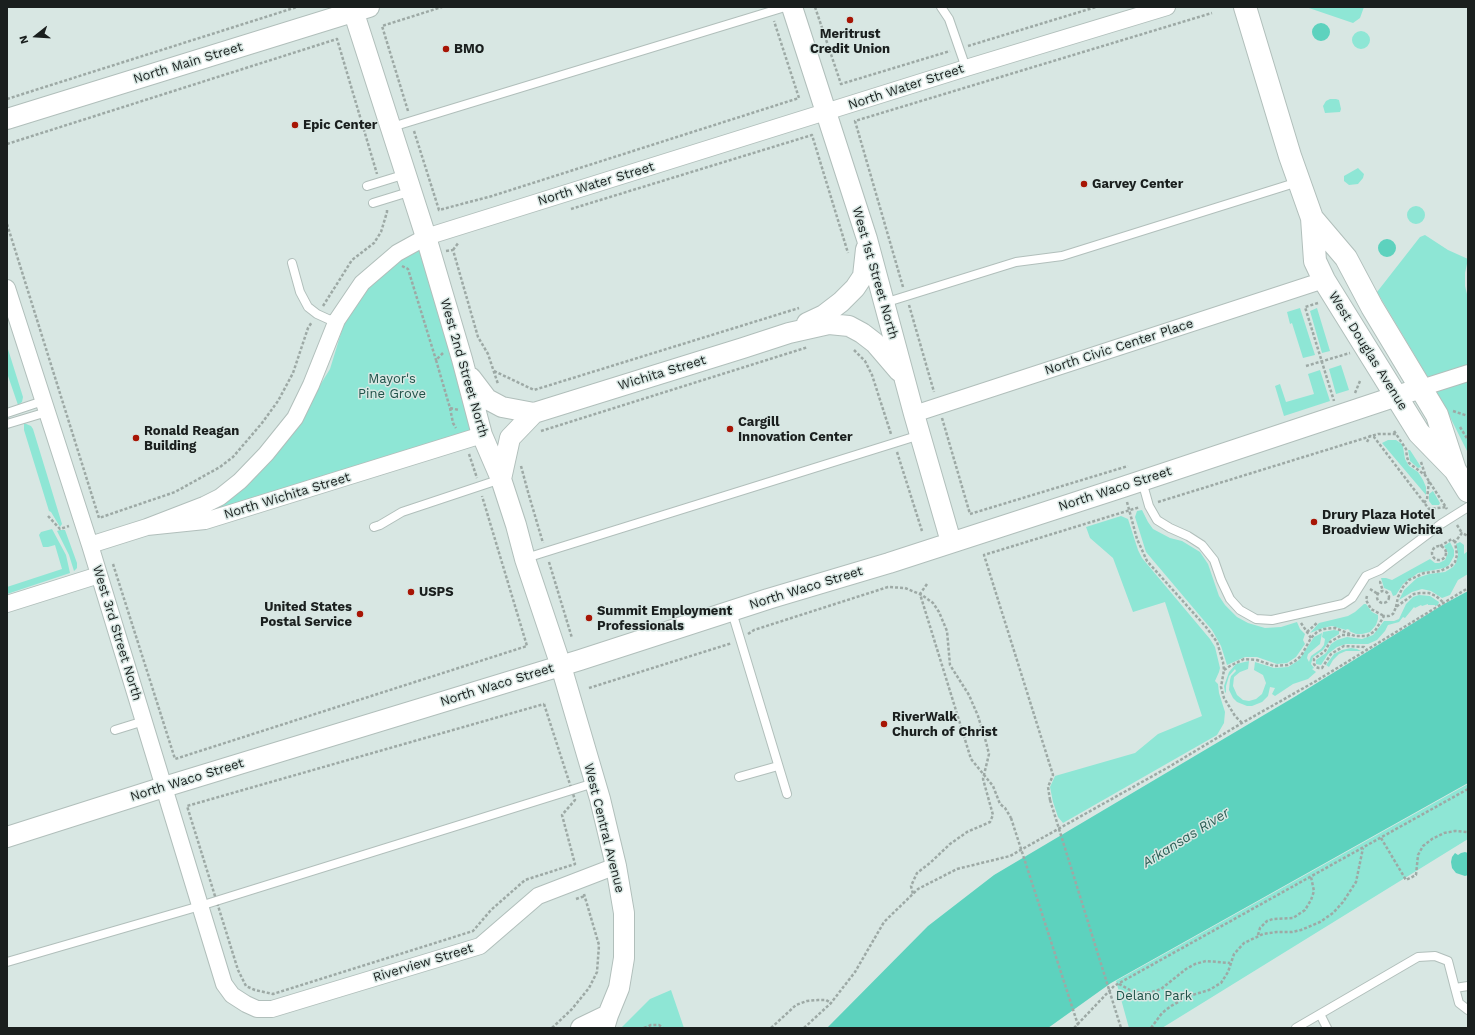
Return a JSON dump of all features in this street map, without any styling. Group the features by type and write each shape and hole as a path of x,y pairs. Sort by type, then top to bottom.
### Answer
{"main road":[{"name":"West Douglas Avenue","path":"1245,7 1299,182 1312,218 1315,261 1324,280 1419,433 1455,470 1468,491"},
{"name":"West Douglas Avenue","path":"1312,218 1346,258 1372,307 1437,415 1455,470"}],"street":[{"name":"West 1st Street North","path":"792,7 825,113 867,239 914,414 951,542"},
{"name":"North Water Street","path":"147,527 204,505 220,497 240,481 266,454 287,429 302,404 337,320 362,282 397,253 426,237 966,68 1167,7"},
{"name":"North Main Street","path":"7,119 358,9"},
{"name":"West 2nd Street North","path":"358,9 392,128 462,359 482,435 501,479 516,524 525,559 561,666 577,723"},
{"path":"789,332 824,315 841,302 855,288 863,276 867,239"},
{"name":"North Civic Center Place","path":"914,414 1324,280"},
{"name":"West 3rd Street North","path":"7,288 83,522 222,980"},
{"path":"789,332 829,324 849,326 862,333 875,343 904,377"},
{"name":"Wichita Street","path":"534,413 743,348 789,332"},
{"path":"462,359 472,381 487,399 505,408 534,413"},
{"path":"1421,388 1468,373"},
{"name":"North Waco Street","path":"7,837 164,787 561,666 732,612 768,599 889,563 1421,388"},
{"path":"501,479 510,438 534,413"},
{"name":"North Wichita Street","path":"90,545 147,527 205,521 482,435"},
{"path":"7,604 99,575"},
{"name":"West Central Avenue","path":"577,723 595,783 616,866 624,912 624,958 619,988 606,1021"},
{"name":"Riverview Street","path":"222,980 232,995 246,1004 258,1009 272,1009 480,946 538,896 616,866"},
{"path":"581,1028 606,1021"}],"lane":[{"path":"392,128 785,7"},
{"path":"941,7 949,19 966,68"},
{"path":"367,186 380,182 409,183"},
{"path":"884,302 1016,262 1062,256 1299,182"},
{"path":"373,203 385,200 409,183"},
{"path":"292,263 300,292 308,307 317,314 328,319 337,320"},
{"path":"7,412 45,406"},
{"path":"7,424 45,406"},
{"path":"525,559 920,435"},
{"path":"374,527 402,512 501,479"},
{"path":"1142,481 1149,504 1157,520 1202,545 1214,560 1230,599 1240,610 1256,619 1272,620 1343,604 1352,598 1366,576 1380,570 1452,516 1468,507"},
{"path":"732,612 787,794"},
{"path":"115,730 144,721"},
{"path":"739,777 778,766"},
{"path":"7,962 200,906 595,783"},
{"path":"1296,1028 1418,957 1435,956 1448,961 1459,1003 1468,1010"},
{"path":"1455,988 1468,986"},
{"path":"1320,1014 1327,1028"}],"path":[{"path":"7,99 297,7"},
{"path":"442,7 382,26 439,210 492,196 799,98 771,11"},
{"path":"816,7 841,84 1096,7"},
{"path":"970,514 855,121 1212,12"},
{"path":"7,144 337,39 380,182"},
{"path":"567,210 812,135 849,256"},
{"path":"48,516 60,529 99,518 175,492 220,468 233,457 262,423 278,401 293,373 308,328 352,260 374,243 381,232 387,212 385,200"},
{"path":"7,224 175,758 527,646 469,451 453,423 450,408"},
{"path":"446,251 453,250 459,242 466,240"},
{"path":"453,250 478,337 488,354 505,408"},
{"path":"402,266 408,270 436,360"},
{"path":"1319,303 1304,307 1334,401 1341,399"},
{"path":"494,371 534,390 805,306"},
{"path":"841,326 846,341 865,361 872,375 922,531"},
{"path":"536,432 808,347"},
{"path":"1306,366 1352,352"},
{"path":"1348,396 1355,394 1360,381"},
{"path":"1451,410 1468,416"},
{"path":"1394,431 1406,449 1406,457 1409,463 1425,474 1452,516"},
{"path":"1121,1028 1050,800 1048,787 1053,775 984,555 1370,436 1386,433 1396,434"},
{"path":"1367,442 1370,436"},
{"path":"1370,436 1374,438 1429,509 1446,506"},
{"path":"521,463 528,492 572,638"},
{"path":"1424,503 1427,499 1429,481"},
{"path":"1123,487 1137,539 1147,561 1213,635 1217,642 1222,657 1224,670 1221,687 1224,698 1235,716 1242,723"},
{"path":"1383,591 1380,582 1374,584 1370,589 1366,600 1374,611 1384,616 1389,616 1393,614 1400,592 1409,580 1424,573 1440,571 1451,566 1455,562 1457,555 1455,542 1462,533 1468,536"},
{"path":"1440,546 1445,550 1446,555 1441,560 1436,560 1433,557 1432,551 1435,547 1440,546 1452,539 1455,542"},
{"path":"920,594 927,584"},
{"path":"589,688 740,640 754,630 888,587 904,588 920,594 932,603 939,612 947,631 950,665 969,695 978,716 989,754 983,779 993,815 990,822 967,832 950,844 917,873 911,886 913,894"},
{"path":"804,1028 831,1003 855,972 884,922 918,889 957,869 1010,856 1167,768 1316,681 1468,588"},
{"path":"1370,589 1378,594"},
{"path":"1383,591 1388,592 1390,596 1389,600 1386,603 1378,601 1378,594 1383,591"},
{"path":"1396,607 1406,599 1420,593 1429,593 1436,596 1444,603"},
{"path":"920,594 971,759 993,786 1000,804 1005,808 1011,818 1079,1028"},
{"path":"1299,614 1301,623 1311,638"},
{"path":"1367,650 1364,647 1344,646 1331,654 1322,668 1319,668 1314,664 1314,659 1325,651 1330,642 1334,639 1346,634 1360,636 1371,634 1384,616"},
{"path":"1224,670 1244,659 1257,660 1274,666 1288,665 1301,656 1311,638 1318,631 1332,628 1340,629 1355,636"},
{"path":"1074,1028 1114,986 1468,789"},
{"path":"1381,838 1406,880 1416,875 1418,855 1423,846 1432,839 1444,833 1455,831 1468,832"},
{"path":"1151,1028 1162,1013 1171,1006 1189,996 1209,990 1220,983 1228,972 1230,963 1239,947 1244,943 1258,936 1277,932 1292,932 1301,930 1320,922 1333,913 1343,902 1356,882 1363,848"},
{"path":"552,1028 572,1009 589,988 597,972 599,945 575,864"},
{"path":"1258,936 1260,928 1268,921 1272,919 1293,918 1305,910 1314,892 1311,877"},
{"path":"571,900 585,896"},
{"path":"1119,984 1130,990 1141,993 1152,992 1161,989 1186,969 1195,964 1206,961 1230,963"},
{"path":"771,1028 796,1005 807,1001 818,1000 826,1000 831,1003"},
{"path":"644,1028 651,1025 659,1025 663,1028"}],"green space":[{"path":"1306,7 1364,7 1360,18 1353,23"},
{"path":"1361,31 1367,34 1370,40 1367,46 1361,49 1355,46 1352,40 1355,34"},
{"path":"1330,99 1339,100 1341,109 1340,112 1325,113 1323,106 1326,101"},
{"path":"1358,168 1364,174 1363,178 1358,184 1349,185 1344,181 1344,176"},
{"path":"1412,206 1420,206 1425,211 1423,222 1420,224 1412,224 1407,219 1407,211"},
{"path":"1425,235 1448,250 1468,259 1465,273 1465,286 1468,298 1468,453 1442,401 1377,292 1420,237"},
{"name":"Mayor's Pine Grove","path":"420,247 472,432 196,522 282,447 330,369 345,320 368,285 395,261"},
{"path":"1300,308 1315,355 1303,358 1287,312"},
{"path":"1317,308 1330,351 1322,353 1310,311"},
{"path":"7,346 23,397 22,402 18,405 7,373"},
{"path":"1341,365 1349,390 1336,394 1329,369"},
{"path":"1320,370 1330,401 1284,416 1275,386 1280,384 1286,402 1314,394 1308,374"},
{"path":"24,423 31,426 33,429 62,524 60,527 49,511 24,430"},
{"path":"1388,440 1396,440 1402,444 1405,459 1409,466 1418,472 1423,480 1426,487 1426,495 1382,443"},
{"path":"1408,450 1410,450 1421,467 1418,468 1410,461"},
{"path":"1433,491 1440,503 1439,505 1432,505 1429,501 1429,494"},
{"path":"1142,510 1153,529 1170,538 1182,541 1200,552 1208,564 1219,596 1225,605 1237,617 1248,623 1265,628 1281,627 1297,622 1300,629 1305,634 1303,640 1305,644 1296,657 1287,663 1277,664 1257,657 1245,657 1227,665 1221,646 1212,630 1146,552 1135,517 1137,511"},
{"path":"1121,516 1128,519 1142,558 1210,639 1215,647 1220,668 1215,681 1218,684 1219,693 1225,712 1224,723 1217,735 1063,823 1058,817 1050,787 1055,776 1135,753 1158,734 1202,716 1165,602 1133,612 1113,558 1090,538 1086,527"},
{"path":"52,529 66,555 70,573 7,594 7,587 62,569 55,545 43,547 39,535 41,532"},
{"path":"65,530 77,563 77,568 74,571 69,555 57,531"},
{"path":"1450,542 1454,550 1454,556 1449,565 1444,568 1418,573 1403,584 1396,595 1393,596 1391,591 1384,588 1381,578 1392,580 1430,559 1435,563 1445,560 1448,553 1444,546"},
{"path":"1460,542 1464,545 1464,554 1468,551 1468,574 1458,580 1450,595 1442,598 1431,591 1422,589 1412,592 1399,600 1404,590 1417,578 1429,574 1445,572 1453,567 1456,563 1458,555 1456,544"},
{"path":"1419,595 1430,596 1439,602 1438,605 1435,606 1428,604 1414,607 1405,618 1403,617 1399,622 1388,625 1377,640 1368,644 1346,644 1337,647 1328,654 1321,665 1316,664 1316,660 1326,653 1331,644 1337,640 1347,637 1362,639 1373,635 1384,621 1394,621 1399,619 1406,604 1413,597"},
{"path":"1366,604 1372,612 1378,615 1376,625 1370,632 1356,634 1347,629 1332,626 1310,633 1319,623 1348,616"},
{"path":"1334,630 1339,631 1339,634 1331,639 1323,650 1313,657 1311,664 1314,668 1312,669 1316,672 1308,679 1293,684 1275,696 1272,694 1275,688 1270,687 1268,696 1262,702 1252,706 1247,706 1237,702 1229,690 1231,676 1236,671 1235,669 1229,676 1225,693 1224,686 1229,672 1236,664 1249,661 1248,669 1240,672 1234,677 1233,686 1237,695 1243,700 1249,701 1256,699 1262,694 1266,683 1263,675 1254,670 1255,662 1274,668 1288,667 1299,660 1314,637 1322,633 1320,644 1308,654 1307,658 1309,662 1311,656 1324,645 1325,639 1322,637 1323,632"},
{"path":"1351,648 1361,651 1346,651 1339,654 1329,667 1326,665 1334,654"},
{"name":"Delano Park","path":"1468,784 1468,839 1162,1028 1129,1028 1116,981"},
{"path":"671,990 684,1028 621,1028 650,999"}],"water":[{"path":"1321,23 1327,26 1330,32 1327,38 1321,41 1315,38 1312,32 1315,26"},
{"path":"1387,239 1393,242 1396,248 1393,254 1387,257 1381,254 1378,248 1381,242"},
{"name":"Arkansas River","path":"1468,591 1468,783 1111,983 1048,1028 827,1028 928,926 994,875 1296,696 1444,604"},
{"path":"1465,852 1468,853 1468,875 1465,876 1456,873 1452,868 1451,862 1455,853 1458,855"}],"place":[{"name":"Meritrust Credit Union","path":"850,20"},
{"name":"BMO","path":"446,49"},
{"name":"Epic Center","path":"295,125"},
{"name":"Garvey Center","path":"1084,184"},
{"name":"Cargill Innovation Center","path":"730,429"},
{"name":"Ronald Reagan Building","path":"136,438"},
{"name":"Drury Plaza Hotel Broadview Wichita","path":"1314,522"},
{"name":"USPS","path":"411,592"},
{"name":"United States Postal Service","path":"360,614"},
{"name":"Summit Employment Professionals","path":"589,618"},
{"name":"RiverWalk Church of Christ","path":"884,724"}]}
